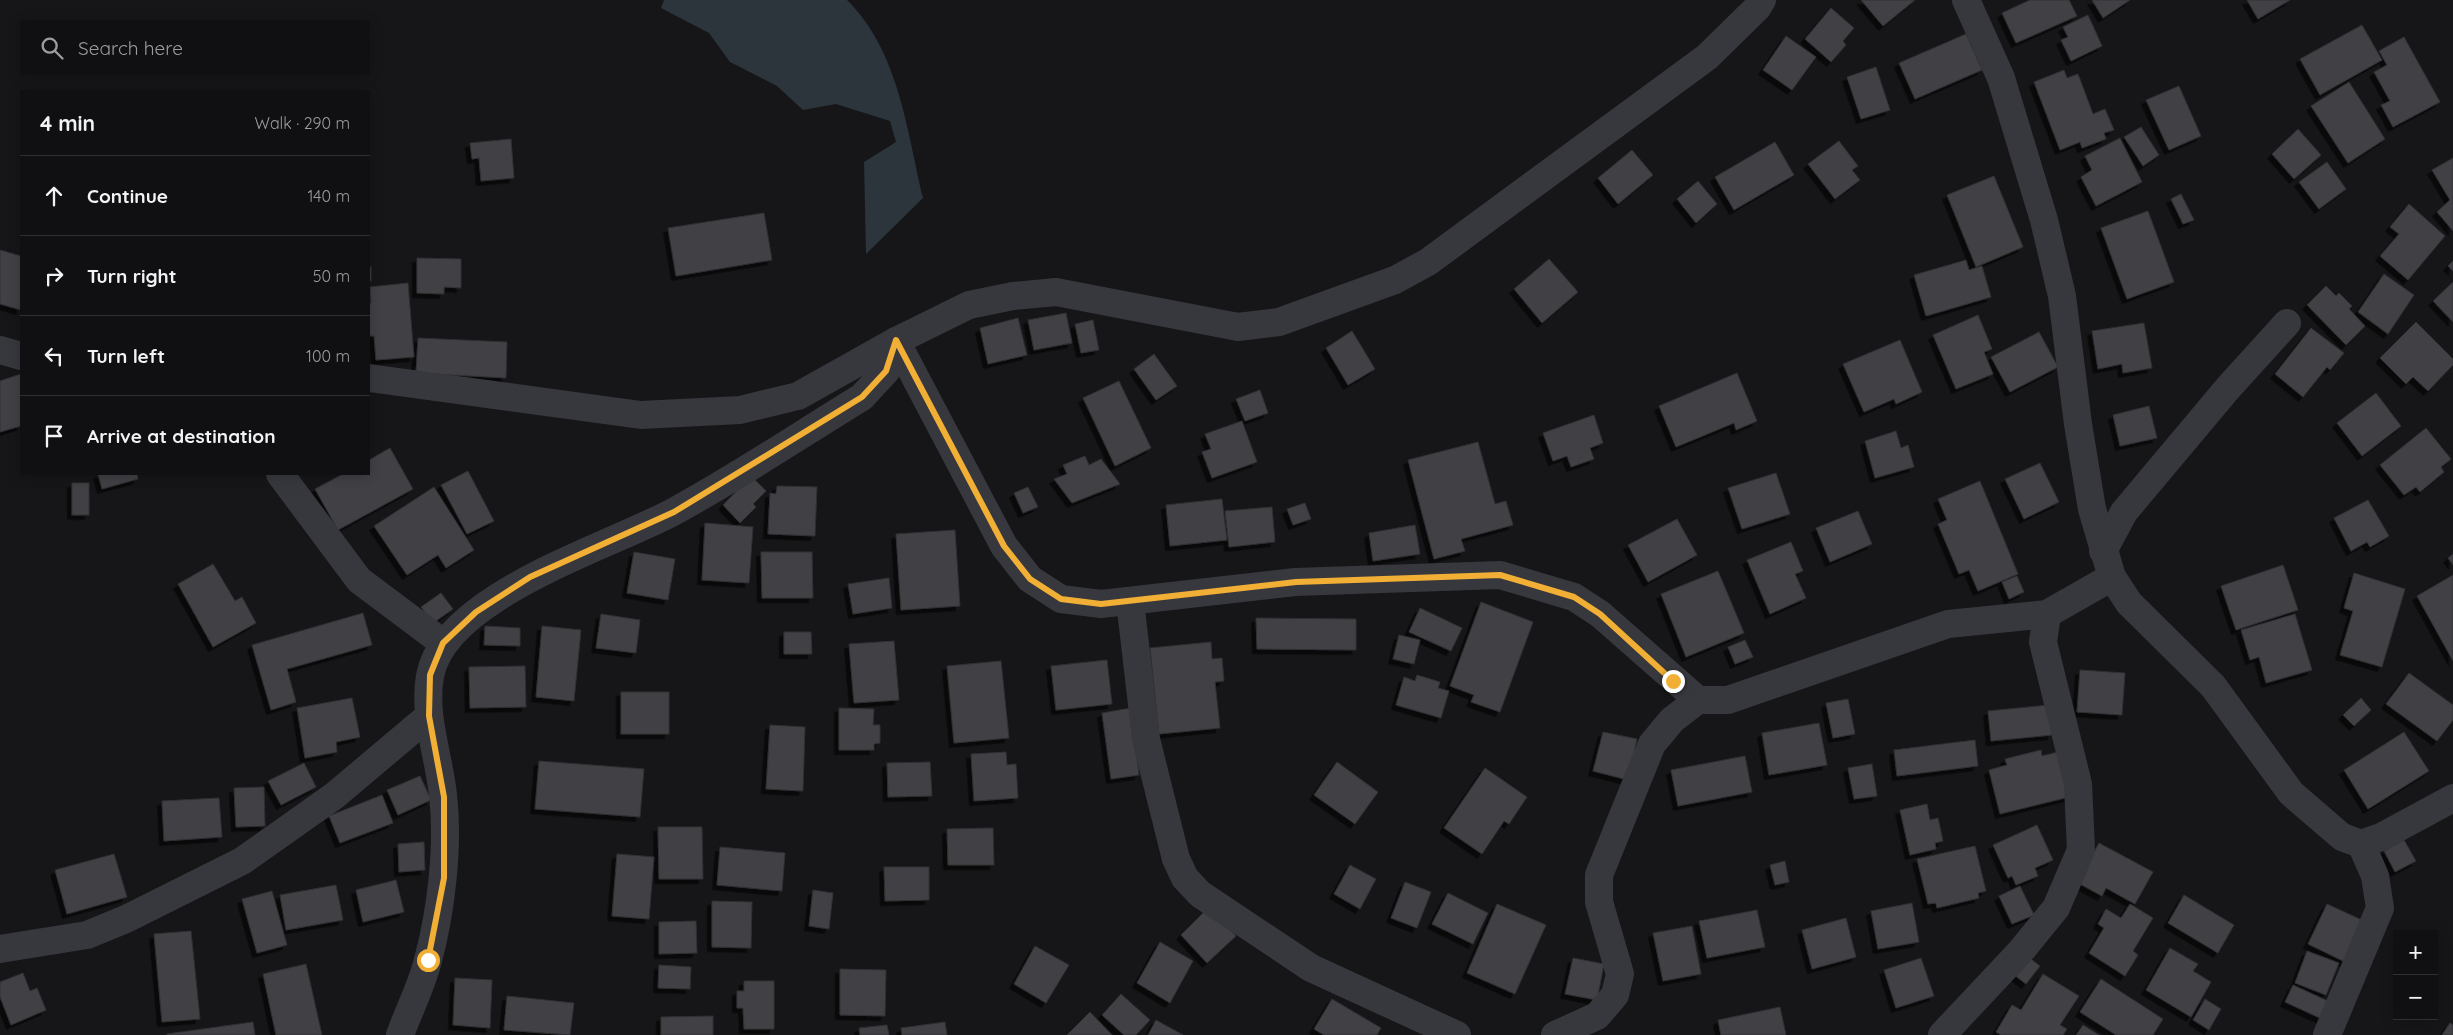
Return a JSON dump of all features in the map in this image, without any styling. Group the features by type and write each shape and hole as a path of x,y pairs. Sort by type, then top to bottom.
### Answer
{"street":[{"path":"370,378 641,415 740,410 798,396 896,340 970,305 1013,296 1056,292 1238,326 1278,322 1395,280 1428,262 1707,57 1757,8 1762,0"},
{"path":"1966,0 2001,78 2044,220 2062,296 2078,424 2092,509 2112,577 2129,602 2213,686 2291,792 2342,837 2361,844 2382,836 2453,798"},
{"path":"2103,551 2124,512 2228,388 2287,323"},
{"path":"896,340 1004,546 1030,579 1061,599 1101,604 1296,582 1500,575 1574,597 1600,614 1698,700"},
{"path":"400,1035 428,960 444,878 444,797 429,716 430,675 443,643 476,612 530,577 674,512 862,397 886,371 896,340"},
{"path":"0,350 20,356"},
{"path":"281,475 359,580 443,643"},
{"path":"1555,1035 1598,1016 1615,996 1620,974 1599,902 1599,875 1652,744 1672,720 1698,700 1728,700 1948,624 2047,614 2112,577"},
{"path":"1130,601 1146,739 1176,859 1186,878 1200,894 1311,968 1457,1035"},
{"path":"1942,1035 2020,952 2056,908 2080,850 2078,784 2043,642 2047,614"},
{"path":"0,949 87,935 126,919 242,861 334,796 429,716"},
{"path":"2327,1035 2380,908 2375,876 2361,844"}],"shaded area":[{"path":"664,0 847,0 865,20 879,43 890,67 906,119 923,198 866,254 864,162 896,142 890,121 836,104 803,110 777,86 730,62 709,33 661,8"}],"building":[{"path":"1861,0 1915,0 1883,26"},
{"path":"2030,0 2069,0 2077,16 2016,43 2002,13"},
{"path":"2092,0 2130,0 2103,18"},
{"path":"2247,0 2290,0 2258,19"},
{"path":"1831,8 1854,28 1843,41 1846,45 1831,62 1805,39"},
{"path":"2088,15 2102,46 2071,61 2061,40 2068,37 2063,27"},
{"path":"2362,25 2382,60 2320,95 2300,59"},
{"path":"1966,34 1982,70 1915,99 1899,63"},
{"path":"1786,36 1816,57 1792,90 1763,70"},
{"path":"2404,37 2440,102 2393,127 2381,105 2390,101 2374,72 2387,65 2379,51"},
{"path":"1876,67 1890,110 1861,119 1847,77"},
{"path":"2064,70 2067,78 2078,74 2093,114 2105,109 2114,130 2104,133 2106,139 2082,148 2080,142 2060,150 2034,82"},
{"path":"2349,82 2385,139 2348,163 2311,106"},
{"path":"2179,86 2201,136 2169,150 2146,100"},
{"path":"2141,127 2159,155 2143,166 2124,137"},
{"path":"2298,129 2321,155 2294,179 2272,154"},
{"path":"2120,138 2142,182 2096,206 2081,177 2092,170 2085,156"},
{"path":"511,139 514,178 481,181 479,158 472,159 470,143"},
{"path":"1839,141 1858,166 1852,170 1860,180 1835,199 1808,164"},
{"path":"1775,142 1794,175 1734,210 1715,177"},
{"path":"1632,150 1653,175 1618,204 1598,178"},
{"path":"2453,158 2453,231 2437,212 2450,200 2432,170"},
{"path":"2327,162 2346,189 2319,209 2299,182"},
{"path":"1994,176 2023,247 1976,267 1947,195"},
{"path":"1698,181 1717,204 1696,223 1677,199"},
{"path":"2181,194 2194,220 2183,224 2171,199"},
{"path":"2409,204 2445,236 2408,280 2380,256 2399,234 2390,227"},
{"path":"2148,211 2174,282 2127,299 2101,228"},
{"path":"764,213 772,260 676,276 668,228"},
{"path":"0,250 20,256 20,310 0,304"},
{"path":"417,258 461,259 461,288 444,287 444,294 417,293"},
{"path":"1549,259 1578,292 1542,323 1514,289"},
{"path":"1966,260 1969,270 1982,266 1991,297 1926,316 1914,275"},
{"path":"2453,261 2453,271 2448,266"},
{"path":"2384,274 2414,295 2388,334 2358,312"},
{"path":"2453,282 2453,322 2433,301"},
{"path":"408,283 414,357 376,360 374,336 370,336 370,287"},
{"path":"2326,286 2336,296 2339,293 2352,306 2349,309 2365,326 2346,345 2307,305"},
{"path":"1066,313 1072,343 1034,350 1028,320"},
{"path":"1978,315 1992,349 1984,352 1993,374 1956,389 1933,335"},
{"path":"1018,318 1027,355 988,364 980,328"},
{"path":"1093,320 1099,350 1081,353 1075,324"},
{"path":"2416,322 2453,359 2453,365 2428,391 2413,377 2406,384 2380,358"},
{"path":"2144,323 2152,368 2123,373 2122,364 2098,369 2092,331"},
{"path":"2311,328 2344,353 2330,370 2327,367 2303,397 2275,374"},
{"path":"1352,331 1375,369 1348,385 1326,348"},
{"path":"2039,332 2058,367 2010,392 1991,357"},
{"path":"418,338 507,342 506,378 416,373"},
{"path":"1900,340 1922,392 1896,404 1894,399 1864,412 1843,364"},
{"path":"1154,354 1177,386 1156,400 1134,369"},
{"path":"1737,373 1757,421 1736,430 1734,423 1676,447 1659,406"},
{"path":"20,374 20,426 0,432 0,381"},
{"path":"1119,381 1151,448 1115,466 1083,398"},
{"path":"1260,390 1268,413 1245,421 1236,399"},
{"path":"2376,393 2401,426 2362,456 2337,423"},
{"path":"2149,406 2157,438 2120,446 2113,415"},
{"path":"1594,415 1603,443 1590,448 1594,459 1571,467 1567,456 1553,461 1543,433"},
{"path":"1242,421 1257,462 1212,478 1202,452 1211,449 1205,434"},
{"path":"2426,428 2451,459 2441,467 2444,472 2420,492 2416,487 2404,495 2380,465"},
{"path":"1896,431 1901,448 1908,445 1914,467 1875,478 1865,441"},
{"path":"1478,442 1495,504 1506,501 1513,525 1461,539 1465,551 1434,559 1408,460"},
{"path":"390,448 413,489 338,530 315,489 341,475 370,475 370,459"},
{"path":"1085,456 1089,465 1101,459 1120,484 1072,503 1054,479 1067,474 1063,465"},
{"path":"2040,463 2059,502 2024,519 2005,479"},
{"path":"468,471 494,521 467,534 441,485"},
{"path":"1776,473 1790,514 1742,529 1728,488"},
{"path":"98,475 137,475 138,479 102,489"},
{"path":"751,476 766,491 753,504 756,507 740,523 723,505"},
{"path":"1980,481 2018,574 1978,591 1969,570 1959,574 1938,524 1947,520 1938,499"},
{"path":"72,483 89,483 89,515 72,515"},
{"path":"777,486 817,487 815,536 768,534 770,493 776,494"},
{"path":"434,487 474,550 446,568 438,555 407,575 374,526"},
{"path":"1028,487 1038,507 1023,513 1014,493"},
{"path":"1222,499 1227,540 1170,546 1166,505"},
{"path":"2368,500 2389,536 2370,547 2367,542 2351,551 2334,518"},
{"path":"1305,503 1311,519 1293,525 1287,509"},
{"path":"1272,507 1275,542 1229,547 1225,511"},
{"path":"1858,511 1872,544 1830,562 1816,528"},
{"path":"1677,519 1697,555 1648,582 1628,545"},
{"path":"705,523 753,527 749,583 702,580"},
{"path":"1415,525 1420,554 1373,561 1369,533"},
{"path":"955,530 960,606 901,610 896,534"},
{"path":"1791,542 1803,571 1795,574 1806,598 1770,614 1747,560"},
{"path":"634,552 675,559 668,600 627,593"},
{"path":"761,552 812,552 813,598 762,598"},
{"path":"2453,554 2453,565 2448,558"},
{"path":"213,564 235,601 242,597 256,623 213,647 178,584"},
{"path":"2283,565 2298,610 2236,630 2221,586"},
{"path":"1718,571 1744,633 1686,657 1661,594"},
{"path":"2354,573 2405,589 2382,667 2340,655 2353,611 2344,608"},
{"path":"2453,575 2453,661 2417,596"},
{"path":"2017,576 2024,592 2009,599 2002,582"},
{"path":"889,578 892,608 853,614 848,584"},
{"path":"441,593 453,609 433,623 421,607"},
{"path":"1481,602 1533,622 1500,712 1471,702 1474,695 1450,686"},
{"path":"1420,608 1462,628 1451,651 1409,632"},
{"path":"363,613 372,645 287,669 296,702 271,710 252,645"},
{"path":"601,614 640,620 636,653 596,648"},
{"path":"2295,614 2312,670 2266,683 2259,657 2250,660 2241,630"},
{"path":"1256,618 1356,619 1356,650 1257,649"},
{"path":"485,626 520,628 520,646 484,645"},
{"path":"542,626 581,630 574,701 536,697"},
{"path":"784,632 811,632 812,654 784,654"},
{"path":"1399,635 1420,640 1414,664 1393,659"},
{"path":"1745,640 1753,657 1735,664 1728,647"},
{"path":"894,641 899,700 854,703 849,644"},
{"path":"1211,642 1212,659 1222,658 1224,681 1215,682 1220,728 1159,734 1150,648"},
{"path":"1107,660 1112,704 1056,710 1051,666"},
{"path":"1001,661 1009,738 954,743 947,666"},
{"path":"525,666 526,707 470,708 469,667"},
{"path":"2080,670 2125,673 2122,715 2077,712"},
{"path":"2409,673 2453,705 2453,720 2437,741 2386,704"},
{"path":"1417,675 1440,682 1438,688 1449,691 1441,718 1396,705 1404,677 1415,681"},
{"path":"621,692 669,692 669,734 621,734"},
{"path":"352,698 360,737 336,742 337,752 305,758 297,708"},
{"path":"2361,698 2371,710 2354,726 2343,715"},
{"path":"1848,699 1855,734 1833,738 1826,703"},
{"path":"2049,705 2052,735 1991,741 1988,711"},
{"path":"839,708 874,709 873,725 880,725 880,743 874,744 874,750 839,750"},
{"path":"1131,708 1139,775 1111,779 1102,713"},
{"path":"1819,723 1827,765 1769,775 1762,733"},
{"path":"770,725 805,727 803,791 766,789"},
{"path":"1603,732 1637,739 1628,780 1593,771"},
{"path":"2404,732 2429,771 2368,809 2344,770"},
{"path":"1975,740 1978,766 1897,776 1894,750"},
{"path":"2041,750 2042,756 2058,752 2069,797 2000,814 1989,770 2007,765 2005,759"},
{"path":"1006,752 1007,765 1016,764 1018,798 974,801 971,754"},
{"path":"1745,756 1752,792 1678,806 1671,770"},
{"path":"539,761 644,769 640,817 535,809"},
{"path":"930,762 932,796 888,797 887,763"},
{"path":"1337,762 1378,792 1355,824 1314,795"},
{"path":"304,763 316,787 281,805 268,781"},
{"path":"1872,764 1877,796 1854,799 1848,768"},
{"path":"1485,768 1527,797 1509,824 1504,821 1482,854 1444,828"},
{"path":"420,776 431,800 398,815 387,790"},
{"path":"264,787 265,826 236,827 234,788"},
{"path":"382,795 393,823 340,843 329,816"},
{"path":"219,798 222,837 164,841 162,801"},
{"path":"1927,804 1930,820 1938,818 1943,841 1935,843 1936,849 1910,855 1900,810"},
{"path":"2037,825 2053,860 2035,868 2038,876 2016,885 2012,876 2008,878 1993,845"},
{"path":"658,827 702,827 703,879 659,879"},
{"path":"993,828 994,865 948,865 947,829"},
{"path":"2404,840 2416,861 2395,872 2384,851"},
{"path":"424,842 425,870 399,872 398,844"},
{"path":"2099,843 2153,872 2135,904 2106,888 2102,896 2078,883"},
{"path":"1975,846 1986,891 1978,893 1979,898 1937,908 1936,903 1928,904 1917,859"},
{"path":"720,847 785,853 782,891 717,885"},
{"path":"114,854 127,897 67,914 55,870"},
{"path":"617,854 654,857 649,919 612,916"},
{"path":"1785,861 1789,882 1775,885 1770,865"},
{"path":"1350,865 1376,879 1360,909 1334,894"},
{"path":"884,867 929,867 929,900 885,901"},
{"path":"396,880 404,912 363,922 356,890"},
{"path":"1405,882 1431,892 1417,928 1391,918"},
{"path":"336,885 343,920 286,930 280,895"},
{"path":"2020,886 2034,915 2012,924 1999,896"},
{"path":"813,890 833,893 829,929 809,926"},
{"path":"272,891 287,945 257,953 242,899"},
{"path":"1448,893 1488,913 1473,944 1432,924"},
{"path":"2184,895 2234,925 2218,953 2168,923"},
{"path":"712,901 752,902 751,948 712,947"},
{"path":"1912,903 1919,942 1878,949 1871,911"},
{"path":"1497,904 1546,925 1515,994 1467,973"},
{"path":"2130,904 2153,918 2133,951 2138,955 2125,976 2089,953 2104,928 2098,924 2106,909 2121,918"},
{"path":"2327,904 2364,921 2345,962 2308,944"},
{"path":"1208,908 1236,936 1207,963 1181,935"},
{"path":"1757,910 1765,947 1707,958 1699,921"},
{"path":"1846,918 1856,957 1812,969 1802,930"},
{"path":"696,921 697,953 659,954 659,922"},
{"path":"1692,926 1701,974 1663,981 1653,933"},
{"path":"191,931 200,1019 162,1022 154,934"},
{"path":"1160,942 1193,961 1170,1003 1137,983"},
{"path":"1035,946 1069,965 1046,1003 1014,984"},
{"path":"2170,948 2198,964 2193,971 2211,982 2191,1017 2146,990"},
{"path":"2307,951 2339,963 2326,995 2295,983"},
{"path":"2028,957 2040,966 2026,984 2013,974"},
{"path":"1573,958 1604,964 1597,1000 1565,994"},
{"path":"1921,958 1934,996 1896,1008 1884,970"},
{"path":"306,964 322,1035 276,1035 263,974"},
{"path":"659,965 691,967 690,989 658,988"},
{"path":"840,969 886,970 885,1016 840,1015"},
{"path":"23,973 30,991 37,988 46,1010 11,1025 0,997 0,982"},
{"path":"2043,974 2079,996 2060,1025 2067,1029 2063,1035 2001,1035 1996,1032 2012,1005 2021,1010"},
{"path":"455,978 492,980 490,1028 453,1025"},
{"path":"2101,979 2163,1019 2153,1035 2116,1035 2080,1012"},
{"path":"744,981 774,981 774,1029 744,1029 743,1008 737,1008 737,991 744,991"},
{"path":"2293,985 2330,1002 2322,1019 2285,1002"},
{"path":"1121,994 1150,1020 1136,1035 1124,1035 1102,1015"},
{"path":"507,996 574,1003 570,1035 504,1030"},
{"path":"1332,999 1381,1028 1377,1035 1324,1035 1314,1029"},
{"path":"2205,999 2221,1009 2209,1030 2193,1020"},
{"path":"1780,1007 1786,1035 1721,1035 1718,1020"},
{"path":"1090,1012 1112,1035 1067,1035"},
{"path":"713,1016 713,1035 661,1035 661,1017"},
{"path":"1156,1020 1183,1035 1148,1035"},
{"path":"253,1022 255,1035 167,1035 167,1034"},
{"path":"945,1022 947,1035 902,1035 901,1028"},
{"path":"2450,1023 2453,1025 2453,1035 2442,1035"},
{"path":"887,1025 889,1035 860,1035 859,1028"},
{"path":"2083,1025 2099,1035 2076,1035"}],"route":[{"path":"428,960 444,878 444,797 429,716 430,675 443,643 476,612 530,577 674,512 862,397 886,371 896,340 1004,546 1030,579 1061,599 1101,604 1296,582 1500,575 1543,586 1574,597 1600,614 1673,681"}]}
